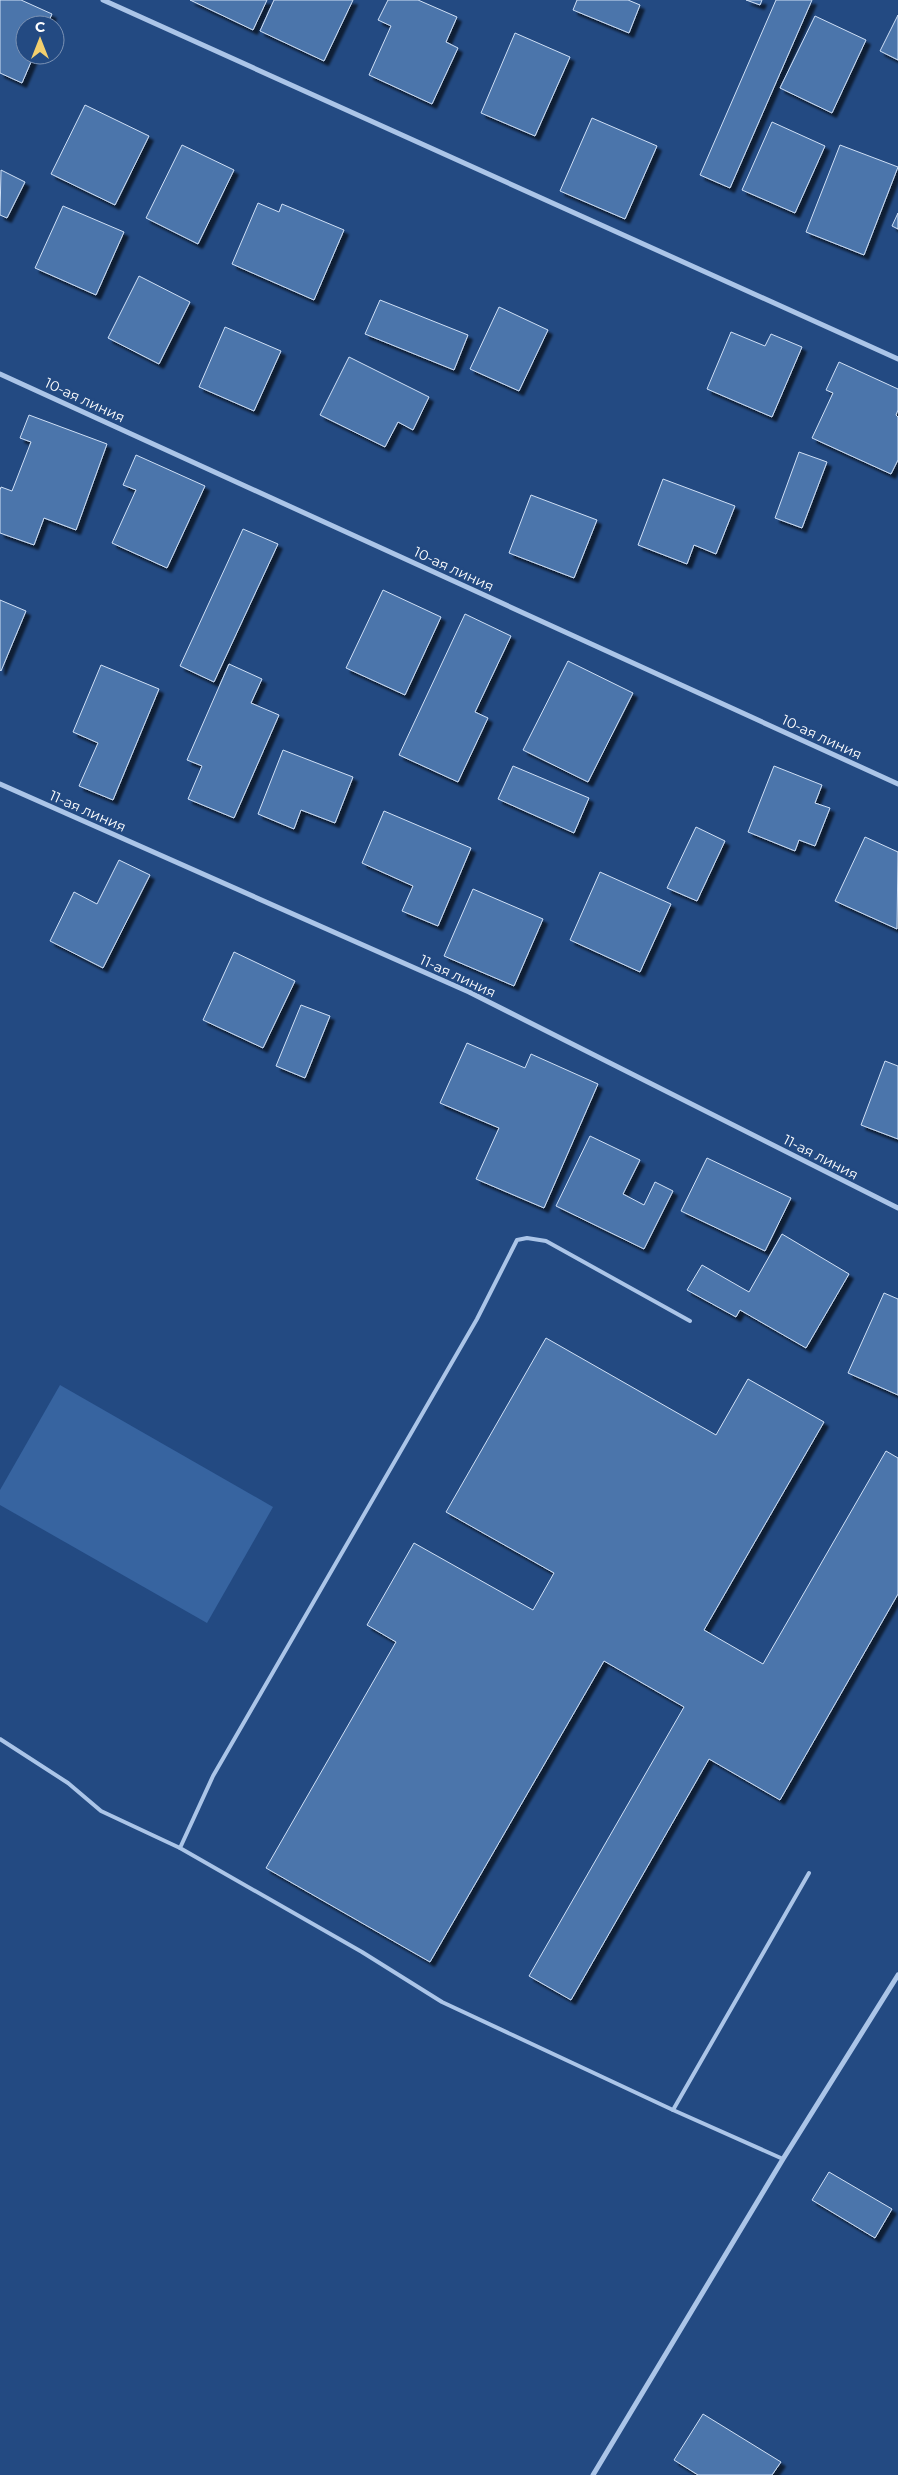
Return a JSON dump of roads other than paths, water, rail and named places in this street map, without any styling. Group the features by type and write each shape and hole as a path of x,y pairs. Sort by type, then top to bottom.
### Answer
{"street":[{"path":"103,0 898,359"},
{"name":"10-ая линия","path":"0,374 898,784"},
{"name":"11-ая линия","path":"0,784 469,992 898,1208"},
{"path":"593,2475 783,2159 898,1975"}],"lane":[{"path":"180,1848 213,1776 477,1318 517,1240 527,1238 546,1241 690,1321"},
{"path":"0,1739 68,1782 101,1811 180,1848 362,1952 442,2002 783,2159"},
{"path":"673,2110 809,1873"}]}
